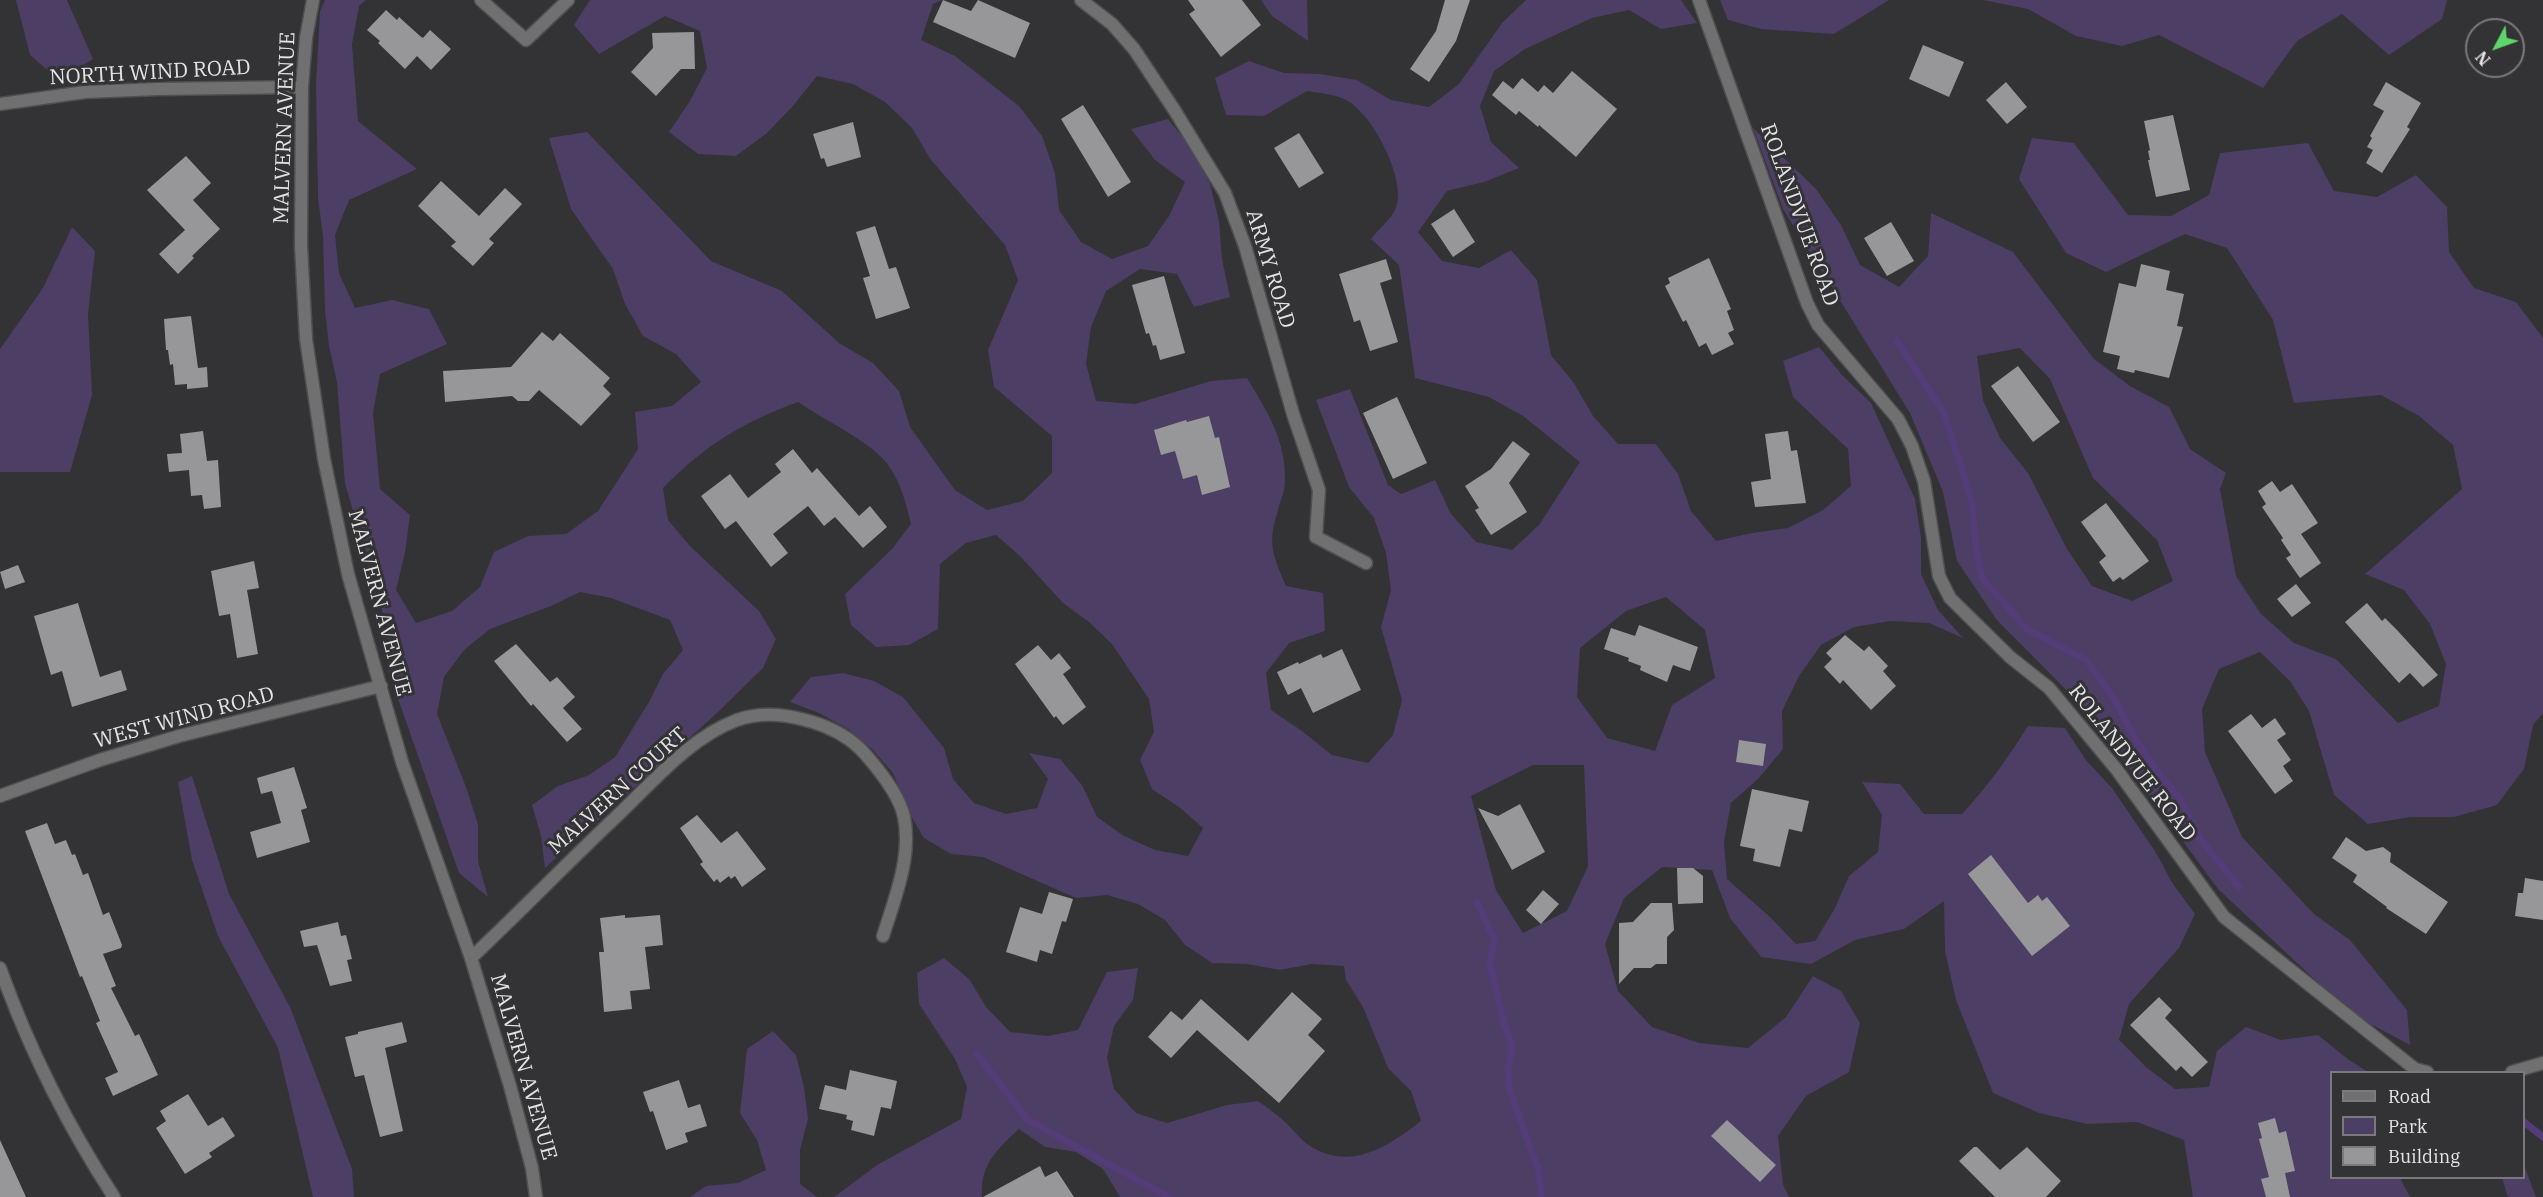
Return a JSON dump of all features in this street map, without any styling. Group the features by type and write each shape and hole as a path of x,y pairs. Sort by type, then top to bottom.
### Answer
{"street":[{"name":"MALVERN AVENUE","path":"313,0 306,38 302,87 301,246 305,328 312,393 348,574 402,762 471,958 510,1086 532,1168 536,1197"},
{"path":"481,0 526,40 568,0"},
{"name":"ARMY ROAD","path":"1081,0 1112,24 1134,49 1175,111 1224,193 1245,246 1293,414 1319,490 1316,537 1366,563"},
{"name":"ROLANDVUE ROAD","path":"1699,0 1807,303 1818,325 1898,419 1912,446 1924,481 1939,576 1950,598 2010,657 2055,695 2117,770 2224,917 2415,1069 2423,1071"},
{"name":"NORTH WIND ROAD","path":"0,104 96,92 302,87"},
{"name":"WEST WIND ROAD","path":"0,796 100,760 179,736 381,686"},
{"name":"MALVERN COURT","path":"471,958 575,854 673,762 709,735 738,720 762,715 813,721 836,731 865,753 886,780 904,815 906,844 901,879 883,936"},
{"path":"0,968 45,1075 73,1129 114,1197"},
{"path":"2515,1071 2543,1063"}],"green space":[{"path":"16,0 67,0 93,59 59,80 30,55"},
{"path":"325,0 366,0 359,6 352,44 358,121 417,169 349,200 335,235 339,273 355,308 392,300 429,309 447,344 380,374 373,413 380,489 410,515 405,553 396,590 416,623 452,611 480,587 494,552 528,536 566,534 598,511 638,449 635,412 672,406 701,382 676,354 643,336 625,304 613,269 571,209 549,138 587,132 711,261 782,291 839,343 873,363 899,391 910,427 955,490 987,510 1023,501 1052,473 1052,436 994,387 988,350 1018,280 1005,245 931,160 912,128 885,102 853,84 817,76 767,133 736,156 698,154 669,132 690,101 707,68 700,31 665,16 599,54 574,25 590,0 942,0 933,4 921,40 955,56 1019,106 1042,136 1055,173 1059,210 1081,242 1112,259 1148,246 1169,216 1185,182 1155,160 1131,129 1168,119 1192,149 1210,184 1219,221 1222,259 1230,297 1194,307 1177,274 1140,269 1106,291 1091,327 1086,364 1096,401 1135,404 1211,381 1247,378 1269,415 1279,440 1285,467 1285,486 1272,534 1273,551 1278,567 1286,586 1323,593 1325,631 1289,643 1266,673 1271,710 1332,755 1368,763 1393,735 1402,700 1381,627 1391,590 1386,553 1374,518 1349,487 1316,400 1350,389 1388,485 1401,494 1435,480 1451,514 1476,542 1512,550 1539,525 1580,462 1523,416 1489,397 1415,378 1399,265 1371,239 1395,210 1398,198 1397,182 1385,148 1376,132 1355,106 1344,99 1307,91 1264,116 1226,115 1215,78 1249,61 1284,73 1320,74 1357,80 1391,100 1429,107 1459,84 1502,23 1526,0 1681,0 1697,23 1661,29 1629,10 1592,18 1525,49 1494,71 1480,106 1491,142 1519,168 1484,182 1447,191 1418,232 1442,261 1479,268 1511,250 1537,280 1551,355 1574,383 1593,416 1618,444 1656,444 1678,474 1691,511 1716,541 1788,528 1823,510 1851,486 1848,449 1793,397 1783,361 1819,347 1843,376 1871,403 1915,499 1921,537 1921,574 1938,610 1963,638 1929,623 1891,621 1854,627 1821,645 1799,676 1782,711 1783,749 1759,778 1731,803 1724,842 1727,879 1770,917 1796,944 1815,941 1834,910 1849,876 1878,852 1882,815 1862,782 1900,784 1924,814 1962,814 1997,772 2028,726 2065,728 2086,760 2112,788 2155,851 2173,884 2195,914 2179,948 2129,1004 2119,1040 2146,1067 2175,1089 2209,1087 2217,1051 2246,1027 2281,1040 2318,1035 2366,1071 2330,1071 2330,1179 2401,1179 2410,1197 2193,1197 2184,1140 2137,1122 2087,1124 2039,1113 1993,1093 1956,1000 1945,951 1944,901 1904,929 1855,940 1811,964 1761,957 1730,918 1712,870 1662,867 1624,898 1605,944 1618,991 1652,1027 1699,1043 1748,1048 1786,1017 1813,976 1841,991 1860,1023 1849,1072 1806,1096 1778,1136 1783,1184 1789,1197 1120,1197 1103,1169 1076,1152 1045,1147 1019,1129 997,1151 987,1167 982,1185 982,1197 834,1197 877,1165 961,1119 967,1087 955,1059 919,1004 917,973 944,958 969,979 987,1008 1010,1032 1048,1036 1078,1030 1107,972 1138,968 1133,1000 1114,1026 1107,1058 1114,1089 1136,1113 1167,1123 1227,1105 1258,1101 1284,1121 1307,1144 1338,1156 1367,1153 1395,1140 1421,1121 1411,1091 1388,1068 1363,1007 1346,980 1344,966 1312,964 1280,970 1247,964 1212,963 1185,945 1165,920 1138,904 1107,895 1076,898 983,857 951,854 924,838 908,811 893,773 872,749 848,729 819,713 790,702 811,677 843,673 874,681 903,697 944,748 953,779 974,803 1006,814 1037,808 1048,779 1029,753 1060,759 1082,785 1097,817 1124,836 1155,850 1188,856 1203,828 1179,807 1152,789 1140,760 1154,732 1149,699 1112,644 1089,622 1063,603 1019,555 996,535 966,543 940,564 938,629 909,645 876,647 851,625 845,594 892,549 911,524 900,486 884,460 859,440 798,402 759,418 725,437 678,473 663,488 668,520 689,545 759,611 776,639 763,668 717,713 545,868 541,836 532,805 558,786 589,775 615,757 649,702 663,674 683,650 670,620 611,598 580,592 551,606 490,629 464,650 444,677 437,714 478,824 478,861 488,897 459,873 388,670 387,633 379,597 345,484 337,382 329,346 325,310 323,236 318,198 316,84 320,11","holes":["1666,597 1705,630 1715,678 1672,705 1655,751 1607,738 1577,697 1580,648 1626,611","1533,765 1584,765 1588,866 1567,911 1523,933 1496,890 1471,796"]},
{"path":"1261,0 1307,0 1308,41 1272,16"},
{"path":"1720,0 1889,0 1834,34 1761,29 1728,20"},
{"path":"1983,0 2447,0 2442,19 2389,55 2342,14 2297,41 2263,88 2159,35 2122,46 2076,36 2028,9"},
{"path":"1753,128 1816,189 1841,225 1860,265 1899,287 1928,256 1931,213 2013,252 2094,359 2130,386 2169,407 2190,449 2226,473 2220,489 2236,576 2261,614 2294,643 2336,659 2398,723 2439,706 2446,664 2430,624 2404,590 2365,574 2462,489 2453,445 2419,416 2381,395 2294,403 2273,320 2227,248 2185,234 2106,272 2066,253 2019,179 2032,138 2074,143 2128,215 2171,216 2209,195 2220,153 2308,143 2334,191 2377,197 2416,175 2447,207 2449,252 2474,288 2516,302 2543,338 2543,713 2533,725 2524,769 2497,805 2454,817 2411,817 2368,824 2334,795 2309,711 2290,681 2260,652 2219,669 2202,709 2205,752 2242,837 2314,914 2350,940 2407,1010 2410,1045 2361,1019 2327,991 2218,889 2088,712 1996,619 1957,561 1943,492 1910,413 1783,209","holes":["2020,348 2050,379 2093,478 2157,540 2173,581 2132,601 2092,586 2067,549 2028,473 2000,438 1983,400 1977,356"]},
{"path":"72,227 95,251 88,314 92,395 70,472 0,472 0,349 43,288"},
{"path":"192,776 229,894 290,1007 352,1169 354,1197 313,1197 278,1048 218,936 192,860 178,782"},
{"path":"773,1031 796,1055 804,1087 808,1119 800,1150 800,1184 817,1197 690,1197 706,1186 738,1183 766,1170 757,1140 740,1113 747,1049"},
{"path":"2525,1168 2536,1197 2508,1197 2502,1179 2525,1179"}],"building":[{"path":"943,0 971,11 978,0 1030,23 1015,58 933,22"},
{"path":"1188,0 1242,0 1261,25 1221,57 1189,14 1195,10"},
{"path":"1445,0 1470,0 1456,41 1429,82 1410,69 1436,31"},
{"path":"386,10 397,20 399,17 423,38 430,30 451,49 431,70 417,56 405,69 367,30"},
{"path":"694,32 695,69 681,69 656,96 631,72 653,48 652,33"},
{"path":"1923,45 1964,62 1949,97 1909,79"},
{"path":"1572,71 1617,109 1576,157 1539,125 1538,127 1519,111 1516,115 1492,95 1503,81 1513,89 1522,78 1538,92 1544,85 1553,93"},
{"path":"2006,82 2027,107 2007,124 1986,100"},
{"path":"2386,82 2421,103 2407,127 2410,129 2382,173 2366,163 2373,150 2367,147 2372,138 2370,136 2384,111 2373,105"},
{"path":"1083,105 1131,182 1108,197 1061,119"},
{"path":"2173,115 2190,190 2156,197 2148,160 2150,160 2148,151 2150,150 2144,121"},
{"path":"853,122 861,157 827,167 824,158 821,159 813,134"},
{"path":"1299,133 1324,173 1299,188 1274,148"},
{"path":"186,156 211,183 193,200 220,229 192,256 194,258 178,274 159,254 185,230 147,190"},
{"path":"441,181 479,216 505,188 522,204 489,239 494,243 473,266 451,246 456,242 418,206"},
{"path":"1454,209 1475,242 1453,257 1431,224"},
{"path":"1891,222 1914,261 1887,276 1864,238"},
{"path":"875,226 889,269 896,267 910,308 876,319 863,278 870,276 856,232"},
{"path":"1709,258 1731,309 1727,311 1734,330 1728,333 1734,344 1712,355 1706,343 1699,347 1686,320 1683,322 1665,286 1670,283 1668,278"},
{"path":"1386,259 1392,279 1380,283 1398,342 1370,351 1360,320 1354,322 1339,274"},
{"path":"2141,264 2170,271 2166,290 2184,294 2177,326 2183,327 2169,378 2135,370 2134,373 2117,369 2120,356 2103,352 2119,283 2136,287"},
{"path":"1164,276 1185,353 1160,360 1156,345 1153,346 1149,333 1146,334 1132,285"},
{"path":"191,316 198,368 207,367 208,387 187,389 187,384 175,385 173,364 170,365 168,350 166,350 164,319"},
{"path":"542,332 553,341 560,333 610,378 603,386 611,394 581,426 539,390 529,401 518,401 512,396 445,402 443,371 511,367"},
{"path":"2018,366 2060,422 2033,442 1991,386"},
{"path":"1397,397 1427,463 1393,479 1363,413"},
{"path":"1209,416 1215,438 1219,437 1230,487 1202,495 1197,475 1183,479 1175,451 1161,455 1154,430"},
{"path":"203,431 207,461 218,460 221,507 204,509 202,495 191,496 189,470 169,472 167,454 182,453 180,434"},
{"path":"1788,431 1791,451 1797,450 1806,503 1755,507 1751,482 1771,479 1765,434"},
{"path":"1513,441 1530,454 1509,483 1527,512 1491,535 1475,510 1479,508 1465,486 1491,469"},
{"path":"793,449 812,473 817,468 859,516 870,506 887,527 863,548 835,517 824,526 808,506 773,534 788,553 771,567 736,521 725,529 701,496 730,474 748,498 781,472 775,464"},
{"path":"2272,481 2280,492 2292,484 2318,523 2301,534 2321,563 2300,578 2286,558 2291,555 2281,540 2283,538 2262,507 2266,504 2258,491"},
{"path":"2106,503 2149,561 2123,580 2120,577 2113,582 2099,562 2106,556 2081,522"},
{"path":"254,561 259,588 247,590 258,654 237,658 230,614 219,616 211,571"},
{"path":"18,565 25,582 5,589 0,572"},
{"path":"2296,584 2311,603 2292,617 2277,599"},
{"path":"78,603 100,677 121,670 127,690 72,707 62,671 51,675 34,616"},
{"path":"2367,603 2382,621 2385,618 2397,630 2438,675 2423,687 2410,673 2399,683 2345,622"},
{"path":"1639,625 1698,647 1690,671 1673,665 1667,682 1640,670 1641,666 1628,661 1629,658 1604,649 1611,628 1635,636"},
{"path":"1845,635 1864,651 1869,646 1888,666 1883,671 1896,686 1871,710 1843,680 1840,684 1824,667 1832,659 1826,653"},
{"path":"516,644 550,682 557,677 575,697 563,708 582,729 567,742 533,704 531,706 494,661"},
{"path":"1038,645 1051,660 1059,653 1071,668 1063,674 1086,707 1063,725 1056,716 1054,718 1015,664"},
{"path":"1342,649 1361,690 1313,713 1301,688 1288,695 1277,672 1298,662 1299,664 1321,654 1323,658"},
{"path":"2251,714 2262,728 2275,718 2286,734 2277,740 2291,760 2283,766 2293,781 2275,794 2228,731"},
{"path":"1739,740 1766,744 1763,766 1736,762"},
{"path":"294,767 307,808 301,810 310,842 257,858 250,832 281,823 272,791 261,794 257,778"},
{"path":"1752,789 1809,801 1802,832 1789,829 1780,867 1753,861 1755,849 1740,846"},
{"path":"1520,804 1545,852 1512,870 1478,808 1498,816"},
{"path":"697,815 721,843 737,831 766,869 742,887 735,876 731,879 729,876 720,883 717,879 714,882 700,864 703,862 680,828"},
{"path":"47,823 55,844 66,840 72,855 75,854 83,875 88,873 103,915 109,912 122,945 121,948 103,954 116,986 111,988 135,1036 139,1034 158,1075 113,1096 105,1078 118,1072 96,1023 100,1021 82,976 80,977 25,831"},
{"path":"2346,837 2366,851 2383,847 2391,853 2390,862 2448,902 2426,934 2386,908 2353,882 2357,875 2332,858"},
{"path":"1991,855 2028,903 2038,895 2042,901 2047,897 2070,926 2032,956 1968,874"},
{"path":"1677,868 1693,868 1703,876 1703,903 1678,904"},
{"path":"2525,878 2543,881 2543,920 2515,916 2518,893 2523,893"},
{"path":"1543,890 1559,904 1541,924 1526,910"},
{"path":"1049,892 1073,899 1066,922 1062,921 1052,954 1040,950 1037,962 1006,952 1020,907 1042,914"},
{"path":"1651,903 1672,903 1674,930 1667,937 1667,964 1656,964 1651,968 1634,968 1619,984 1619,923 1633,922"},
{"path":"625,915 625,918 660,915 663,945 645,947 650,989 630,991 632,1009 604,1012 599,952 604,952 600,918"},
{"path":"338,922 341,936 346,935 352,959 347,960 352,981 330,986 317,945 304,947 300,931"},
{"path":"1292,992 1322,1019 1308,1035 1325,1051 1279,1103 1197,1030 1171,1058 1148,1037 1171,1011 1182,1020 1201,999 1248,1041"},
{"path":"2159,997 2172,1010 2165,1018 2208,1062 2192,1077 2181,1066 2176,1071 2130,1025"},
{"path":"402,1022 407,1042 385,1048 403,1131 380,1137 364,1075 355,1077 345,1037"},
{"path":"850,1070 897,1081 891,1109 881,1107 874,1136 851,1130 853,1121 846,1119 847,1115 819,1109 825,1085 846,1090"},
{"path":"679,1080 688,1108 700,1104 707,1126 685,1133 688,1142 666,1150 653,1111 650,1112 643,1092"},
{"path":"188,1094 208,1126 223,1117 235,1136 209,1153 212,1157 185,1174 156,1128 166,1121 160,1111"},
{"path":"2275,1118 2279,1133 2286,1131 2295,1171 2285,1173 2290,1197 2266,1197 2261,1179 2269,1177 2259,1139 2262,1138 2258,1123"},
{"path":"1727,1120 1776,1165 1760,1182 1711,1136"},
{"path":"0,1140 26,1197 0,1197"},
{"path":"1974,1147 1977,1147 2000,1170 2027,1147 2061,1181 2046,1197 1995,1197 1959,1161"},
{"path":"1040,1166 1045,1177 1057,1171 1074,1197 983,1197"}],"waterway":[{"path":"1897,341 1945,415 1972,503 1976,549 1982,578 2027,629 2086,660 2115,700 2136,740 2159,774 2179,797 2201,840 2239,887"},
{"path":"1477,902 1494,939 1490,965 1504,1024 1512,1045 1508,1069 1509,1088 1539,1172 1541,1197"},
{"path":"977,1054 1028,1120 1169,1197"},
{"path":"2525,1123 2543,1137"}]}
